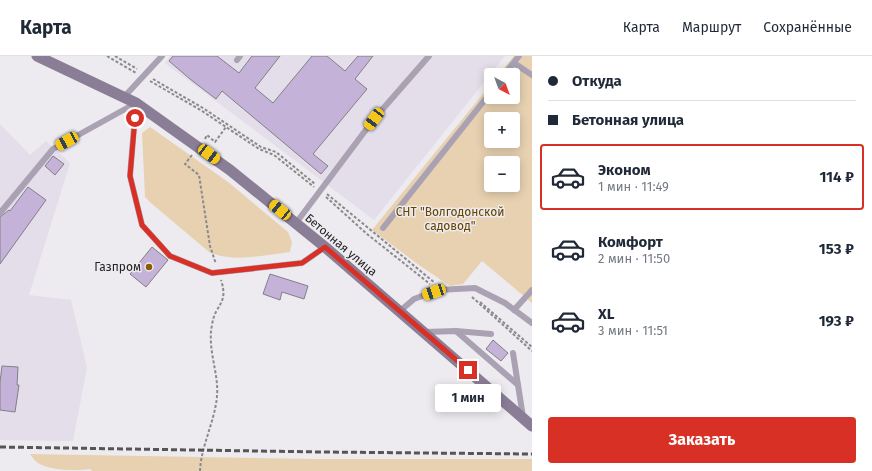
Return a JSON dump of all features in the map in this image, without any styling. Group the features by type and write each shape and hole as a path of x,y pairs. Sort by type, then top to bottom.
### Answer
{"main road":[{"name":"Бетонная улица","path":"36,56 136,103 199,146 325,247 532,426"}],"lane":[{"path":"124,97 162,56"},
{"path":"296,223 374,119 429,56"},
{"path":"509,68 519,56"},
{"path":"514,62 532,75"},
{"path":"383,228 484,101"},
{"path":"0,213 53,149 136,103"},
{"path":"136,103 130,176 142,225 170,256 212,273 302,263 325,247"},
{"path":"400,311 414,299 438,290 475,288 514,310 532,323"},
{"path":"514,310 532,290"},
{"path":"456,331 518,385"},
{"path":"423,332 456,331 490,334"},
{"path":"514,354 523,417"}],"path":[{"path":"107,56 202,110 259,149 274,155 320,192 367,234 438,290"},
{"path":"216,266 210,246 199,175 185,164 207,136 215,142 226,127"},
{"path":"200,471 217,395 212,352 211,327 215,311 223,302 225,292 220,279"},
{"path":"470,296 532,351"}],"shaded area":[{"path":"170,56 505,56 495,68 484,68 484,82 374,220 165,63"},
{"path":"0,124 30,155 46,141 70,163 29,295 71,300 87,367 73,441 0,440"}],"green space":[{"name":"СНТ \"Волгодонской садовод\"","path":"514,56 532,56 532,303 482,261 463,284 450,286 372,230 484,93 484,104 520,104 520,68 504,68"},
{"path":"150,127 228,182 288,232 292,242 290,252 238,258 209,252 151,203 145,197 142,133"},
{"path":"30,454 317,459 532,459 532,471 92,471 90,469 71,470 49,468 38,463"}],"building":[{"path":"173,56 217,56 239,73 252,56 280,56 255,88 273,103 312,56 327,56 345,71 358,56 373,56 355,79 367,89 313,154 328,166 321,174 222,91 216,99 190,79 169,61"},
{"path":"53,156 64,164 55,175 45,166"},
{"path":"28,187 46,200 0,264 0,217 9,210 10,211"},
{"name":"Газпром","path":"152,247 168,260 146,287 130,274"},
{"path":"270,274 308,286 304,299 282,292 280,300 263,294"},
{"path":"493,340 508,353 501,361 486,349"},
{"path":"2,366 18,367 17,385 19,385 15,412 0,410 0,382"}],"railway":[{"path":"0,447 532,454"}],"place":[{"name":"Газпром","path":"149,267"}],"route":[{"path":"135,118 130,176 142,225 170,256 212,273 302,263 325,247 468,370"}]}
